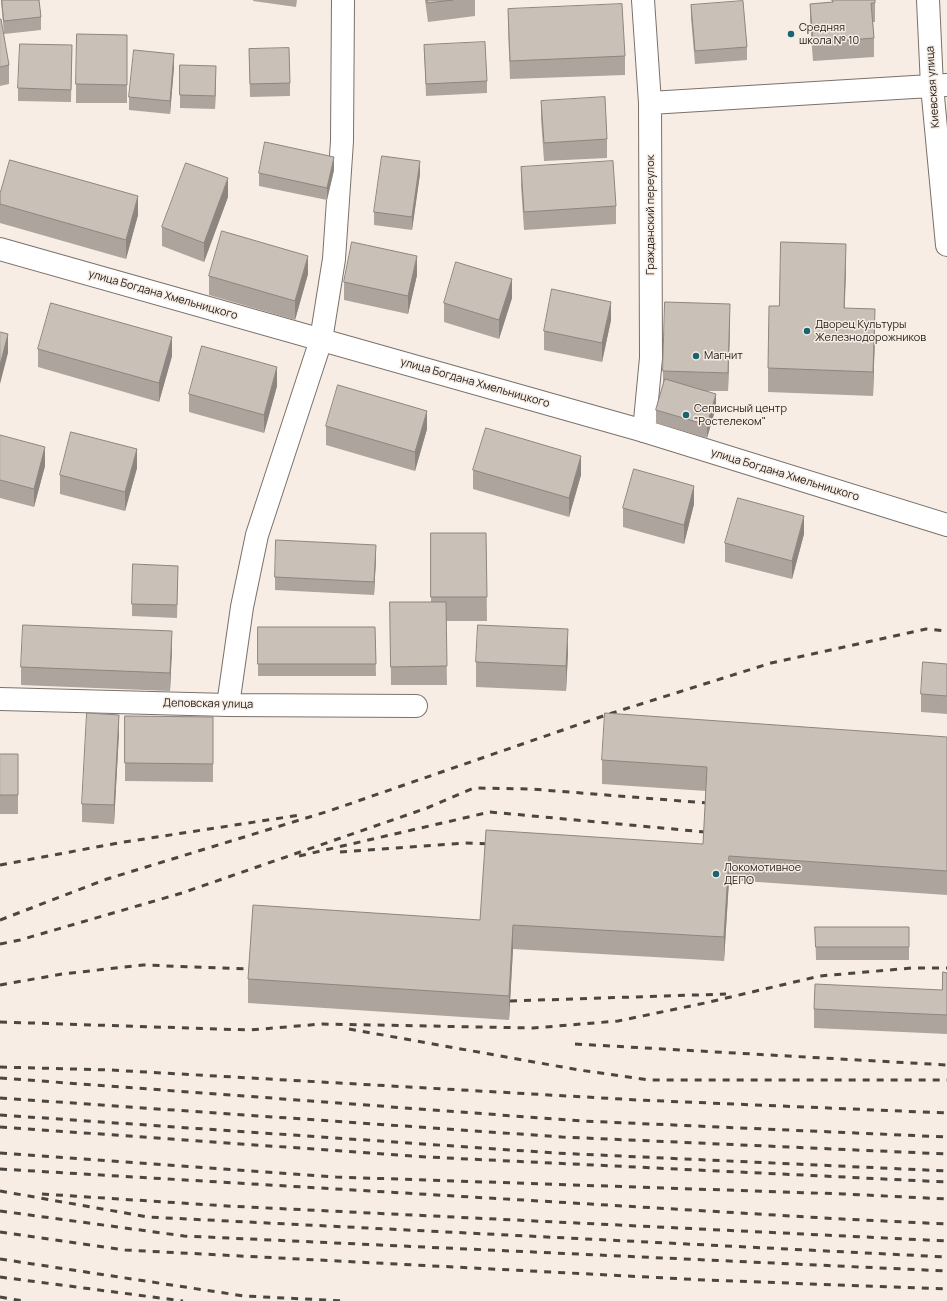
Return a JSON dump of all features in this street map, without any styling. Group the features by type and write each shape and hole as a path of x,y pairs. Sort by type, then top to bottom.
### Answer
{"street":[{"path":"228,705 242,607 257,535 321,340 334,260 342,141 343,0"},
{"name":"Гражданский переулок","path":"643,0 650,103 651,358 644,431"},
{"name":"Киевская улица","path":"928,0 939,86 947,246"},
{"path":"650,103 939,86"},
{"name":"улица Богдана Хмельницкого","path":"0,248 644,431 947,525"},
{"name":"Деповская улица","path":"0,699 228,705 416,706"}],"building":[{"path":"2,0 39,0 41,17 4,21"},
{"path":"427,0 453,0 428,3"},
{"path":"832,0 875,0 875,3 871,3 874,38 813,43 810,4 833,2"},
{"path":"743,1 747,47 695,51 691,5"},
{"path":"622,4 625,56 510,61 508,9"},
{"path":"0,19 9,65 0,67"},
{"path":"77,34 127,35 127,85 76,84"},
{"path":"485,42 487,81 426,84 424,45"},
{"path":"20,44 72,45 71,90 18,88"},
{"path":"289,48 290,83 250,84 249,49"},
{"path":"134,50 174,54 170,101 129,97"},
{"path":"180,65 216,66 215,96 180,95"},
{"path":"605,97 607,139 544,143 541,101"},
{"path":"265,142 334,157 327,188 259,173"},
{"path":"382,156 420,161 412,217 374,212"},
{"path":"10,160 138,196 126,240 0,204 0,194"},
{"path":"613,161 616,206 524,212 521,167"},
{"path":"186,163 228,178 204,243 162,227"},
{"path":"222,231 308,256 295,301 209,276"},
{"path":"352,242 417,256 408,296 344,282"},
{"name":"Дворец Культуры Железнодорожников","path":"781,242 846,244 844,308 875,309 873,372 768,368 769,306 779,306"},
{"path":"456,262 512,279 499,320 444,303"},
{"path":"552,289 611,302 602,343 544,331"},
{"name":"Магнит","path":"665,302 730,304 728,373 663,371"},
{"path":"51,303 172,337 159,383 38,349"},
{"path":"0,332 8,334 0,365"},
{"path":"202,346 277,367 264,415 189,394"},
{"path":"665,379 716,394 707,425 656,410"},
{"path":"338,385 427,411 415,452 326,426"},
{"path":"486,428 581,456 569,498 473,470"},
{"path":"71,432 137,449 125,492 60,475"},
{"path":"0,435 45,447 34,489 0,480"},
{"path":"634,469 694,486 684,525 623,508"},
{"path":"738,498 804,516 792,561 725,543"},
{"path":"431,533 486,533 487,597 431,597"},
{"path":"276,540 376,545 374,582 275,577"},
{"path":"133,564 178,566 177,605 132,604"},
{"path":"390,602 446,602 447,666 391,667"},
{"path":"23,625 172,631 170,673 21,667"},
{"path":"478,625 568,629 566,666 476,662"},
{"path":"258,627 375,627 376,664 258,664"},
{"path":"923,662 947,664 947,696 921,694"},
{"path":"87,713 119,715 114,805 82,804"},
{"name":"Локомотивное ДЕПО","path":"605,713 947,737 947,871 729,856 724,937 513,925 509,996 248,979 253,905 480,920 486,830 703,844 707,767 602,760"},
{"path":"125,716 213,717 213,764 125,763"},
{"path":"0,754 18,754 18,795 0,795"},
{"path":"815,927 909,927 909,947 816,947"},
{"path":"943,972 947,973 947,1015 814,1009 815,984 942,990"}],"railway":[{"path":"0,920 107,879 329,811 609,714 771,663 926,629 947,631"},
{"path":"0,944 20,940 182,893 427,808 474,788 531,789 707,803"},
{"path":"299,856 490,812 705,832"},
{"path":"0,865 118,843 300,815"},
{"path":"340,852 465,843 495,844"},
{"path":"0,985 62,974 143,965 250,969"},
{"path":"0,1022 250,1030 322,1024 533,1028 618,1021 705,1003 820,976 912,968 947,968"},
{"path":"510,1001 726,994"},
{"path":"349,1029 579,1070 649,1080 947,1080"},
{"path":"575,1044 947,1065"},
{"path":"0,1067 110,1070 638,1100 947,1113"},
{"path":"0,1078 582,1121 947,1137"},
{"path":"0,1098 562,1137 947,1154"},
{"path":"0,1115 555,1153 947,1171"},
{"path":"0,1127 427,1157 947,1182"},
{"path":"0,1153 336,1177 844,1194 947,1199"},
{"path":"0,1169 947,1224"},
{"path":"0,1191 148,1217 947,1257"},
{"path":"42,1194 227,1206 947,1241"},
{"path":"0,1211 184,1236 947,1271"},
{"path":"0,1232 125,1250 705,1280 947,1289"},
{"path":"0,1259 244,1296 345,1301"},
{"path":"0,1277 183,1301"},
{"path":"0,1297 23,1301"}],"place":[{"name":"Средняя школа № 10","path":"791,34"},
{"name":"Дворец Культуры Железнодорожников","path":"807,331"},
{"name":"Магнит","path":"696,356"},
{"name":"Сепвисный центр \"Ростелеком\"","path":"686,415"},
{"name":"Локомотивное ДЕПО","path":"716,874"}]}
